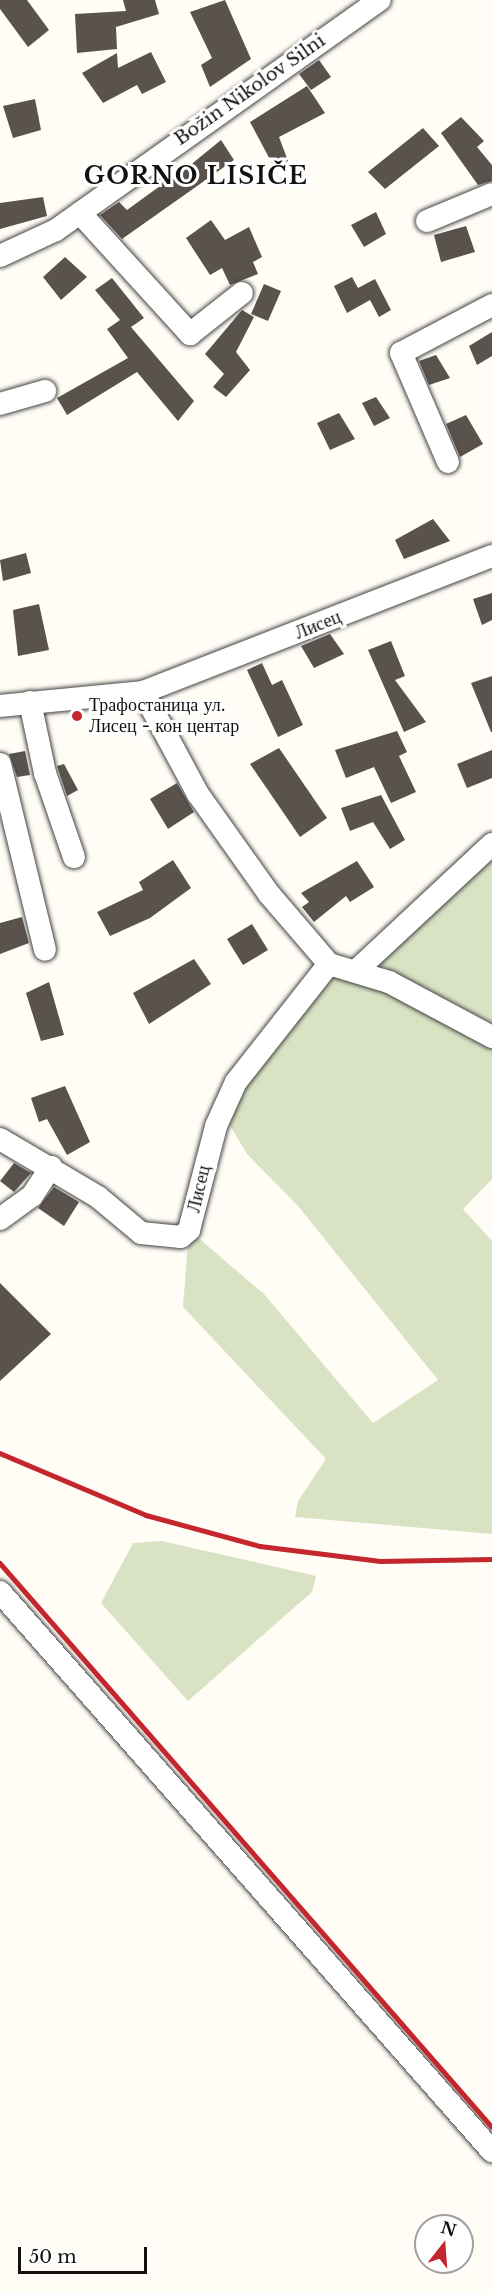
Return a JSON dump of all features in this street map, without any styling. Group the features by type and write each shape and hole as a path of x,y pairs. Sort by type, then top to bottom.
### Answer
{"street":[{"name":"Božin Nikolov Silni","path":"0,256 80,213 380,0"},
{"path":"427,221 492,194"},
{"path":"80,213 190,334 242,293"},
{"path":"448,462 401,352 492,305"},
{"path":"0,404 45,391"},
{"name":"Лисец","path":"0,706 143,692 492,556"},
{"path":"143,692 198,794 269,894 329,964 357,970 492,1037"},
{"path":"30,702 45,773 74,857"},
{"path":"0,764 45,950"},
{"path":"357,970 492,844"},
{"name":"Лисец","path":"0,1139 51,1167 141,1233 182,1237 189,1230 210,1146 236,1082 329,964"},
{"path":"0,1218 32,1196 51,1167"},
{"path":"0,1592 492,2151"}],"green space":[{"path":"492,859 492,1023 375,962"},
{"path":"329,964 492,1037 492,1179 463,1209 492,1241 492,1534 295,1517 298,1501 326,1459 183,1307 189,1230 264,1294 373,1423 438,1380 298,1206 247,1154 222,1112"},
{"path":"162,1541 316,1576 312,1592 188,1701 101,1603 133,1543"}],"building":[{"path":"0,0 27,0 49,30 28,47 0,9"},
{"path":"123,0 155,0 159,14 116,27 117,49 77,53 75,14 126,11"},
{"path":"225,0 251,59 210,87 201,65 212,58 190,12"},
{"path":"151,52 166,82 142,94 137,85 103,103 82,73 117,53 118,68"},
{"path":"319,60 331,77 311,90 299,74"},
{"path":"307,86 325,113 279,137 288,161 274,167 250,122"},
{"path":"35,99 41,130 13,138 3,106"},
{"path":"461,117 484,141 477,147 492,165 492,181 478,185 441,133"},
{"path":"423,128 439,146 385,189 368,172"},
{"path":"221,140 234,160 122,239 100,215 119,202 127,210 160,186 156,181 167,173 172,180"},
{"path":"43,197 47,216 0,229 0,203"},
{"path":"376,212 386,234 364,247 351,225"},
{"path":"211,220 225,240 249,227 262,257 253,262 258,274 230,285 222,268 210,275 186,238"},
{"path":"466,226 475,252 441,262 434,235"},
{"path":"65,257 87,277 61,300 43,277"},
{"path":"352,277 358,288 375,279 391,310 379,317 370,300 347,313 334,286"},
{"path":"112,278 144,318 131,327 194,401 178,421 137,372 67,415 57,398 128,358 107,329 120,320 95,290"},
{"path":"264,284 281,291 268,321 251,314"},
{"path":"242,310 254,317 236,352 250,370 226,397 213,387 224,374 205,354"},
{"path":"492,332 492,356 477,365 469,346"},
{"path":"436,355 450,378 429,385 419,361"},
{"path":"376,397 390,418 374,426 362,403"},
{"path":"339,413 355,439 330,450 317,423"},
{"path":"466,415 483,444 460,457 446,424"},
{"path":"433,519 450,541 404,559 395,540"},
{"path":"26,553 31,573 3,581 0,560"},
{"path":"492,593 492,620 482,625 473,599"},
{"path":"39,604 49,650 18,656 13,610"},
{"path":"330,634 344,654 314,668 301,646"},
{"path":"391,641 405,676 395,680 426,722 404,732 368,650"},
{"path":"262,663 272,685 282,680 303,725 278,737 247,670"},
{"path":"492,676 492,732 491,732 471,683"},
{"path":"397,731 407,752 399,756 416,792 391,803 374,767 346,778 335,750"},
{"path":"279,748 327,818 300,837 250,764"},
{"path":"492,750 492,778 467,788 457,764"},
{"path":"25,751 30,775 17,777 9,754"},
{"path":"64,764 78,790 67,796 57,766"},
{"path":"177,783 194,812 168,829 150,799"},
{"path":"381,795 405,840 390,849 373,822 350,831 341,808"},
{"path":"173,860 191,888 150,918 110,936 97,912 143,890 139,882"},
{"path":"357,861 374,887 350,902 346,896 314,922 302,907 309,902 301,893"},
{"path":"22,917 29,943 0,954 0,923"},
{"path":"252,924 268,950 243,965 227,939"},
{"path":"194,959 211,984 149,1024 133,993"},
{"path":"49,982 64,1035 41,1041 26,993"},
{"path":"65,1086 90,1142 67,1155 47,1119 39,1122 31,1098"},
{"path":"14,1163 31,1173 14,1192 0,1181"},
{"path":"54,1187 79,1202 64,1226 38,1208"},
{"path":"0,1283 51,1334 0,1381"}],"railway":[{"path":"0,1453 146,1515 260,1546 380,1561 492,1559"},
{"path":"0,1563 492,2127"}],"place":[{"name":"Трафостаница ул. Лисец - кон центар","path":"77,716"}],"district":[{"name":"GORNO LISIČE","path":"196,176"}]}
